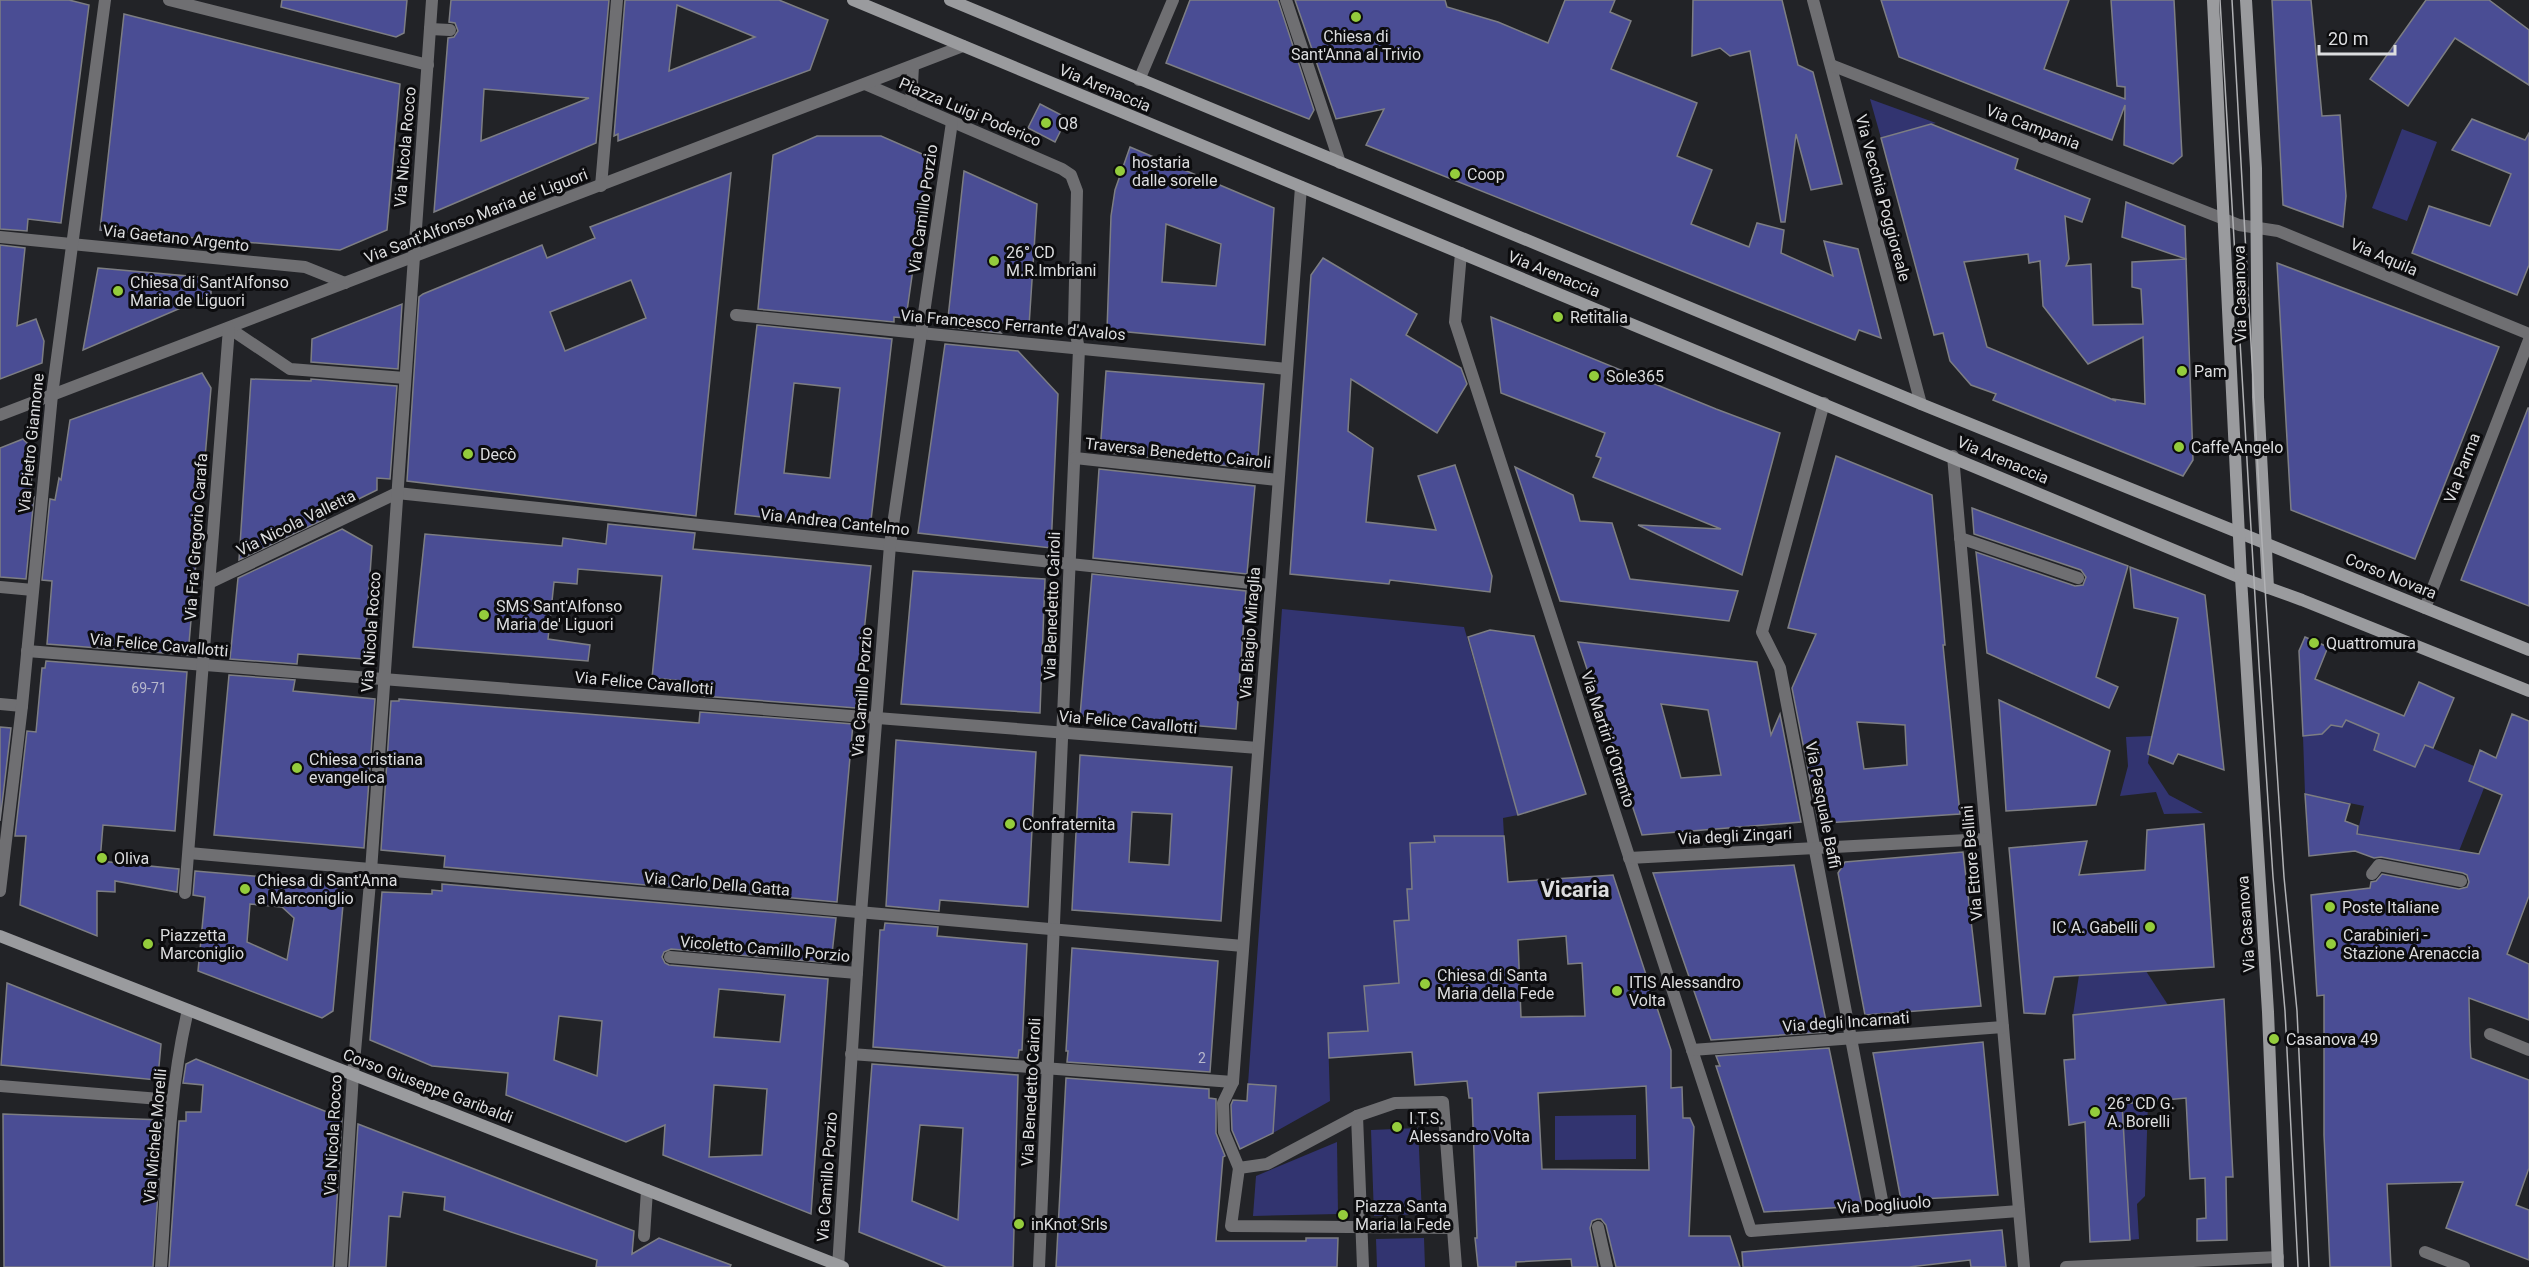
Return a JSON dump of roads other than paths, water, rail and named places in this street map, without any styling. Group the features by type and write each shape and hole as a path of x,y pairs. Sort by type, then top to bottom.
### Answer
{"main road":[{"name":"Via Arenaccia","path":"853,0 1461,254 1953,456 2241,578"},
{"name":"Via Arenaccia","path":"950,0 1340,164 2239,535"},
{"name":"Via Casanova","path":"2213,0 2241,578 2268,1012 2278,1262"},
{"name":"Via Casanova","path":"2246,0 2256,168 2258,398 2268,588"},
{"name":"Corso Novara","path":"2239,535 2265,543 2529,650"},
{"path":"2241,578 2529,691"},
{"name":"Corso Giuseppe Garibaldi","path":"0,936 840,1266"}],"street":[{"name":"Via Pietro Giannone","path":"0,891 22,706 52,395 105,0"},
{"path":"170,0 428,64"},
{"name":"Via Nicola Rocco","path":"341,1267 353,1074 371,871 432,0"},
{"path":"600,186 617,0"},
{"path":"1139,80 1173,0"},
{"path":"1286,0 1340,164"},
{"name":"Via Vecchia Poggioreale","path":"1813,0 1921,404"},
{"path":"430,29 450,30"},
{"name":"Via Sant'Alfonso Maria de' Liguori","path":"0,415 963,46"},
{"path":"911,104 913,66"},
{"name":"Via Campania","path":"1831,66 2224,219"},
{"name":"Piazza Luigi Poderico","path":"865,84 1062,170"},
{"name":"Via Camillo Porzio","path":"840,1266 851,1054 890,544 952,122"},
{"name":"Via Benedetto Cairoli","path":"1039,1267 1079,349 1074,326 1077,191 1071,175 1062,170"},
{"name":"Via Biagio Miraglia","path":"1239,1168 1224,1132 1223,1103 1233,1082 1300,187"},
{"name":"Via Aquila","path":"2224,219 2278,231 2529,334"},
{"name":"Via Gaetano Argento","path":"0,237 305,267 345,283"},
{"name":"Via Martiri d'Otranto","path":"1461,254 1455,321 1751,1231"},
{"name":"Via Francesco Ferrante d'Avalos","path":"736,315 1287,369"},
{"path":"229,328 290,369 405,378"},
{"name":"Via Fra' Gregorio Carafa","path":"185,893 229,328"},
{"name":"Via Parma","path":"2425,608 2529,340"},
{"name":"Via Pasquale Baffi","path":"1824,403 1762,632 1780,668 1886,1221"},
{"name":"Via Ettore Bellini","path":"1953,456 2024,1267"},
{"name":"Traversa Benedetto Cairoli","path":"1075,458 1278,480"},
{"name":"Via Nicola Valletta","path":"209,583 397,493"},
{"name":"Via Andrea Cantelmo","path":"397,493 1270,585"},
{"path":"1960,538 2078,578"},
{"path":"0,587 33,590"},
{"name":"Via Felice Cavallotti","path":"27,651 1258,748"},
{"path":"0,704 22,706"},
{"name":"Via degli Zingari","path":"1629,858 1986,839"},
{"name":"Via Carlo Della Gatta","path":"189,853 371,871 1243,946"},
{"path":"2372,874 2379,865 2461,881"},
{"name":"Vicoletto Camillo Porzio","path":"670,957 857,974"},
{"name":"Via Michele Morelli","path":"161,1267 172,1101 180,1041 188,1010"},
{"name":"Via degli Incarnati","path":"1692,1050 2003,1028"},
{"path":"2490,1035 2529,1050"},
{"path":"851,1054 1233,1082"},
{"path":"0,1086 172,1101"},
{"path":"1453,1228 1231,1226 1239,1168 1267,1164 1357,1116 1395,1103 1443,1102 1453,1228 1456,1267"},
{"path":"1357,1116 1362,1267"},
{"path":"644,1236 647,1190"},
{"name":"Via Dogliuolo","path":"1751,1231 2019,1210"},
{"path":"1598,1227 1607,1267"},
{"path":"2425,1252 2464,1267"},
{"path":"2066,1267 2278,1262"}],"tram line":[{"path":"2220,0 2259,665 2273,877 2285,1011 2298,1267"},
{"path":"2232,0 2262,542 2284,877 2297,1011 2309,1267"}],"place":[{"name":"Chiesa di Sant'Anna al Trivio","path":"1356,17"},
{"name":"Q8","path":"1046,123"},
{"name":"hostaria dalle sorelle","path":"1120,171"},
{"name":"Coop","path":"1455,174"},
{"name":"26° CD M.R.Imbriani","path":"994,261"},
{"name":"Chiesa di Sant'Alfonso Maria de Liguori","path":"118,291"},
{"name":"Retitalia","path":"1558,317"},
{"name":"Pam","path":"2182,371"},
{"name":"Sole365","path":"1594,376"},
{"name":"Caffe Angelo","path":"2179,447"},
{"name":"Decò","path":"468,454"},
{"name":"SMS Sant'Alfonso Maria de' Liguori","path":"484,615"},
{"name":"Quattromura","path":"2314,643"},
{"name":"Chiesa cristiana evangelica","path":"297,768"},
{"name":"Confraternita","path":"1010,824"},
{"name":"Oliva","path":"102,858"},
{"name":"Chiesa di Sant'Anna a Marconiglio","path":"245,889"},
{"name":"Poste Italiane","path":"2330,907"},
{"name":"IC A. Gabelli","path":"2150,927"},
{"name":"Piazzetta Marconiglio","path":"148,944"},
{"name":"Carabinieri - Stazione Arenaccia","path":"2331,944"},
{"name":"Chiesa di Santa Maria della Fede","path":"1425,984"},
{"name":"ITIS Alessandro Volta","path":"1617,991"},
{"name":"Casanova 49","path":"2274,1039"},
{"name":"26° CD G. A. Borelli","path":"2095,1112"},
{"name":"I.T.S. Alessandro Volta","path":"1397,1127"},
{"name":"Piazza Santa Maria la Fede","path":"1343,1215"},
{"name":"inKnot Srls","path":"1019,1224"}],"district":[{"name":"Vicaria","path":"1575,889"}]}
